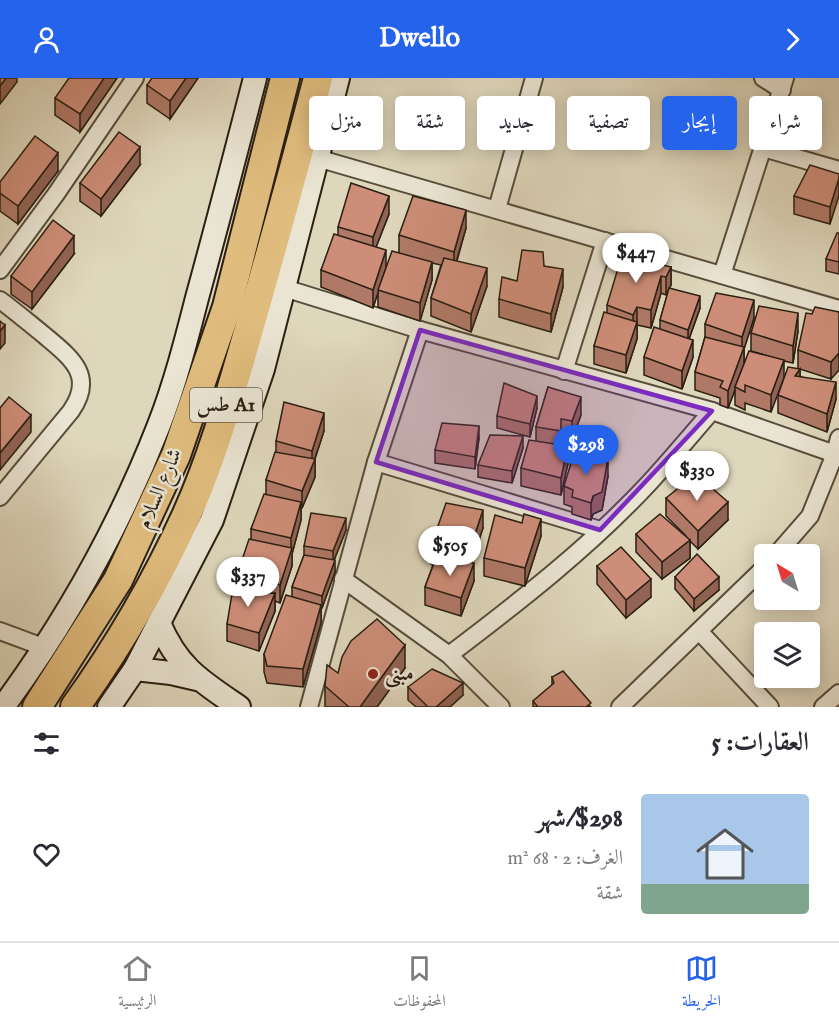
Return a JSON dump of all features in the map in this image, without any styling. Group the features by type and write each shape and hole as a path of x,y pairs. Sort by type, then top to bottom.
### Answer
{"highway":[{"name":"شارع السلام","path":"37,707 118,580 176,455 227,307 285,78"},
{"name":"شارع السلام","path":"75,707 146,594 179,531 202,477 218,433 252,319 318,78"}],"street":[{"path":"0,270 69,175 135,78"},
{"path":"3,707 29,671 93,569 127,501 160,423 184,348 255,78"},
{"path":"110,707 135,669 212,520 263,369 338,78"},
{"path":"497,209 534,78"},
{"path":"763,78 784,84"},
{"path":"722,275 762,150"},
{"path":"770,150 839,170"},
{"path":"317,158 839,309"},
{"path":"564,370 605,241"},
{"path":"284,288 420,330 837,446 810,516 786,544"},
{"path":"0,300 66,353 79,370 81,381 77,402 71,411 0,497"},
{"path":"309,707 376,462 420,330"},
{"path":"449,655 516,604 600,530 650,482 712,411"},
{"path":"376,462 600,530"},
{"path":"620,707 754,578"},
{"path":"344,579 449,655 501,707"},
{"path":"159,623 175,653 197,679 239,707"},
{"path":"0,631 43,647"},
{"path":"700,632 770,707"},
{"path":"135,669 197,679"},
{"path":"823,707 839,693"}],"highlighted area":[{"path":"420,330 712,411 600,530 376,462"}],"building":[{"path":"0,78 6,78 0,86"},
{"path":"69,78 104,78 80,114 55,98"},
{"path":"152,78 186,78 170,101 147,85"},
{"path":"119,132 140,147 101,199 80,183"},
{"path":"35,136 58,153 18,206 0,193 0,182"},
{"path":"810,165 839,174 830,207 794,196"},
{"path":"351,183 389,196 373,237 338,227"},
{"path":"413,196 466,210 454,252 399,235"},
{"path":"53,220 74,236 32,292 11,276"},
{"path":"839,233 839,262 826,259"},
{"path":"334,234 386,250 373,290 321,270"},
{"path":"522,250 543,252 544,266 563,269 551,314 499,299 502,277 517,281"},
{"path":"392,251 432,262 420,303 378,290"},
{"path":"622,255 671,267 666,277 661,276 651,310 637,307 633,315 607,305"},
{"path":"444,258 487,268 471,314 431,298"},
{"path":"669,288 700,296 688,330 660,320"},
{"path":"716,293 754,300 742,337 705,324"},
{"path":"759,306 798,313 793,346 751,333"},
{"path":"815,307 839,312 839,353 831,362 798,350 806,313 812,314"},
{"path":"604,312 637,322 626,355 594,346"},
{"path":"0,321 5,325 0,331"},
{"path":"654,327 693,340 682,371 644,357"},
{"path":"705,337 744,347 728,391 720,387 723,381 695,372"},
{"path":"749,351 784,360 771,395 745,385 745,392 735,387"},
{"path":"788,367 800,369 795,376 836,382 827,414 778,395"},
{"path":"504,383 537,396 530,424 497,416"},
{"path":"548,387 581,397 572,421 561,419 561,431 536,427"},
{"path":"9,397 31,415 0,453 0,408"},
{"path":"284,402 324,413 312,451 276,441"},
{"path":"442,423 479,426 475,457 435,450"},
{"path":"490,435 523,436 512,471 478,465"},
{"path":"529,440 568,446 561,478 521,468"},
{"path":"575,450 608,458 602,492 593,496 591,503 572,497 573,490 564,486"},
{"path":"275,452 315,459 302,491 266,480"},
{"path":"696,474 728,502 698,531 666,498"},
{"path":"264,494 301,502 291,538 251,529"},
{"path":"446,503 483,510 467,558 431,546"},
{"path":"311,513 346,518 333,551 304,546"},
{"path":"524,514 541,519 525,568 484,558 495,515 522,523"},
{"path":"660,514 690,540 662,562 636,534"},
{"path":"249,539 292,548 280,585 239,569"},
{"path":"621,547 651,579 626,600 597,566"},
{"path":"697,554 719,577 694,599 675,577"},
{"path":"304,555 335,560 322,596 292,587"},
{"path":"436,558 474,563 461,598 425,587"},
{"path":"234,582 252,584 251,594 275,593 259,633 227,624"},
{"path":"286,595 321,605 303,669 267,666 264,654"},
{"path":"377,619 405,645 360,707 349,707 325,686 327,665 338,673 342,657 351,641"},
{"path":"432,669 463,683 436,707 428,707 408,687"},
{"path":"563,671 591,703 586,707 538,707 533,701 554,683 552,677"}],"place":[{"name":"مبنى","path":"373,674"}]}
